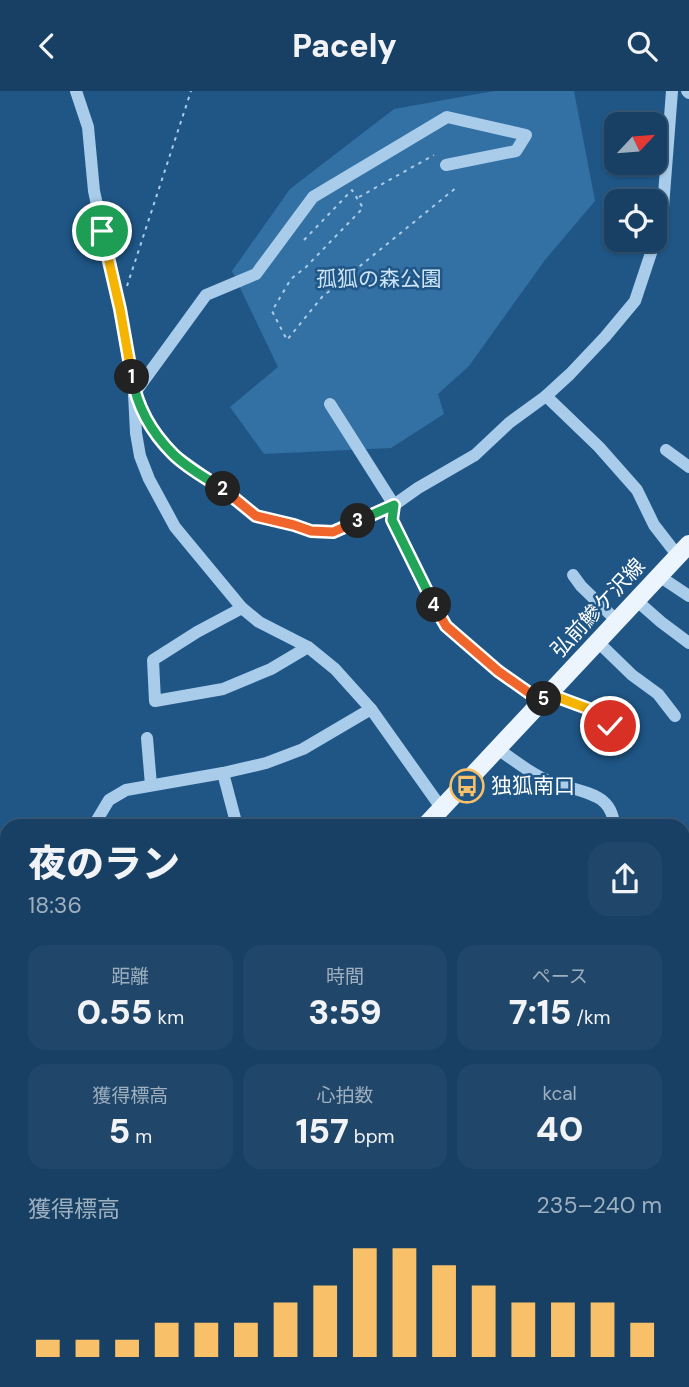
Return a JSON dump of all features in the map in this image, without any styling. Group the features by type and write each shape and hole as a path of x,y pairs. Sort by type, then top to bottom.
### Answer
{"main road":[{"name":"弘前鰺ケ沢線","path":"432,819 683,550"}],"street":[{"path":"76,91 88,127 94,191 120,309 134,394 140,456 149,479 175,527 242,608 258,622 308,647 335,669 371,709 442,809"},
{"path":"134,394 148,423 173,454 256,516 311,531 333,532 394,505 475,455 509,423 570,374 635,302 662,220 672,91"},
{"path":"134,394 206,295 256,274 313,197 447,117 526,135 516,151 446,166"},
{"path":"546,395 599,447 637,490 654,525 683,550"},
{"path":"330,404 394,505 392,520 446,626 498,671 545,698 592,710 610,726"},
{"path":"666,450 689,467"},
{"path":"573,575 617,621"},
{"path":"659,576 689,596"},
{"path":"636,600 689,643"},
{"path":"242,608 153,660 155,701 223,689 271,669 308,647"},
{"path":"597,642 632,675 658,694 675,716"},
{"path":"98,819 109,800 126,790 266,763 303,749 371,709"},
{"path":"147,738 150,785"},
{"path":"498,749 524,769 542,778 604,801 613,819"},
{"path":"223,773 235,819"}],"path":[{"path":"120,309 191,91"},
{"path":"358,198 435,155"},
{"path":"304,240 352,190 363,208 291,279 272,311 287,340 322,297 457,187"}],"green space":[{"name":"孤狐の森公園","path":"494,91 574,91 595,201 545,260 469,366 438,394 444,414 391,448 264,454 230,407 278,367 232,271 290,189 394,109"}],"place":[{"name":"独狐南口","path":"467,786"}],"route":[{"path":"102,231 120,309 134,394 148,423 173,454 256,516 311,531 333,532 394,505 392,520 446,626 498,671 542,702 549,694 570,701 592,710 610,726"}]}
